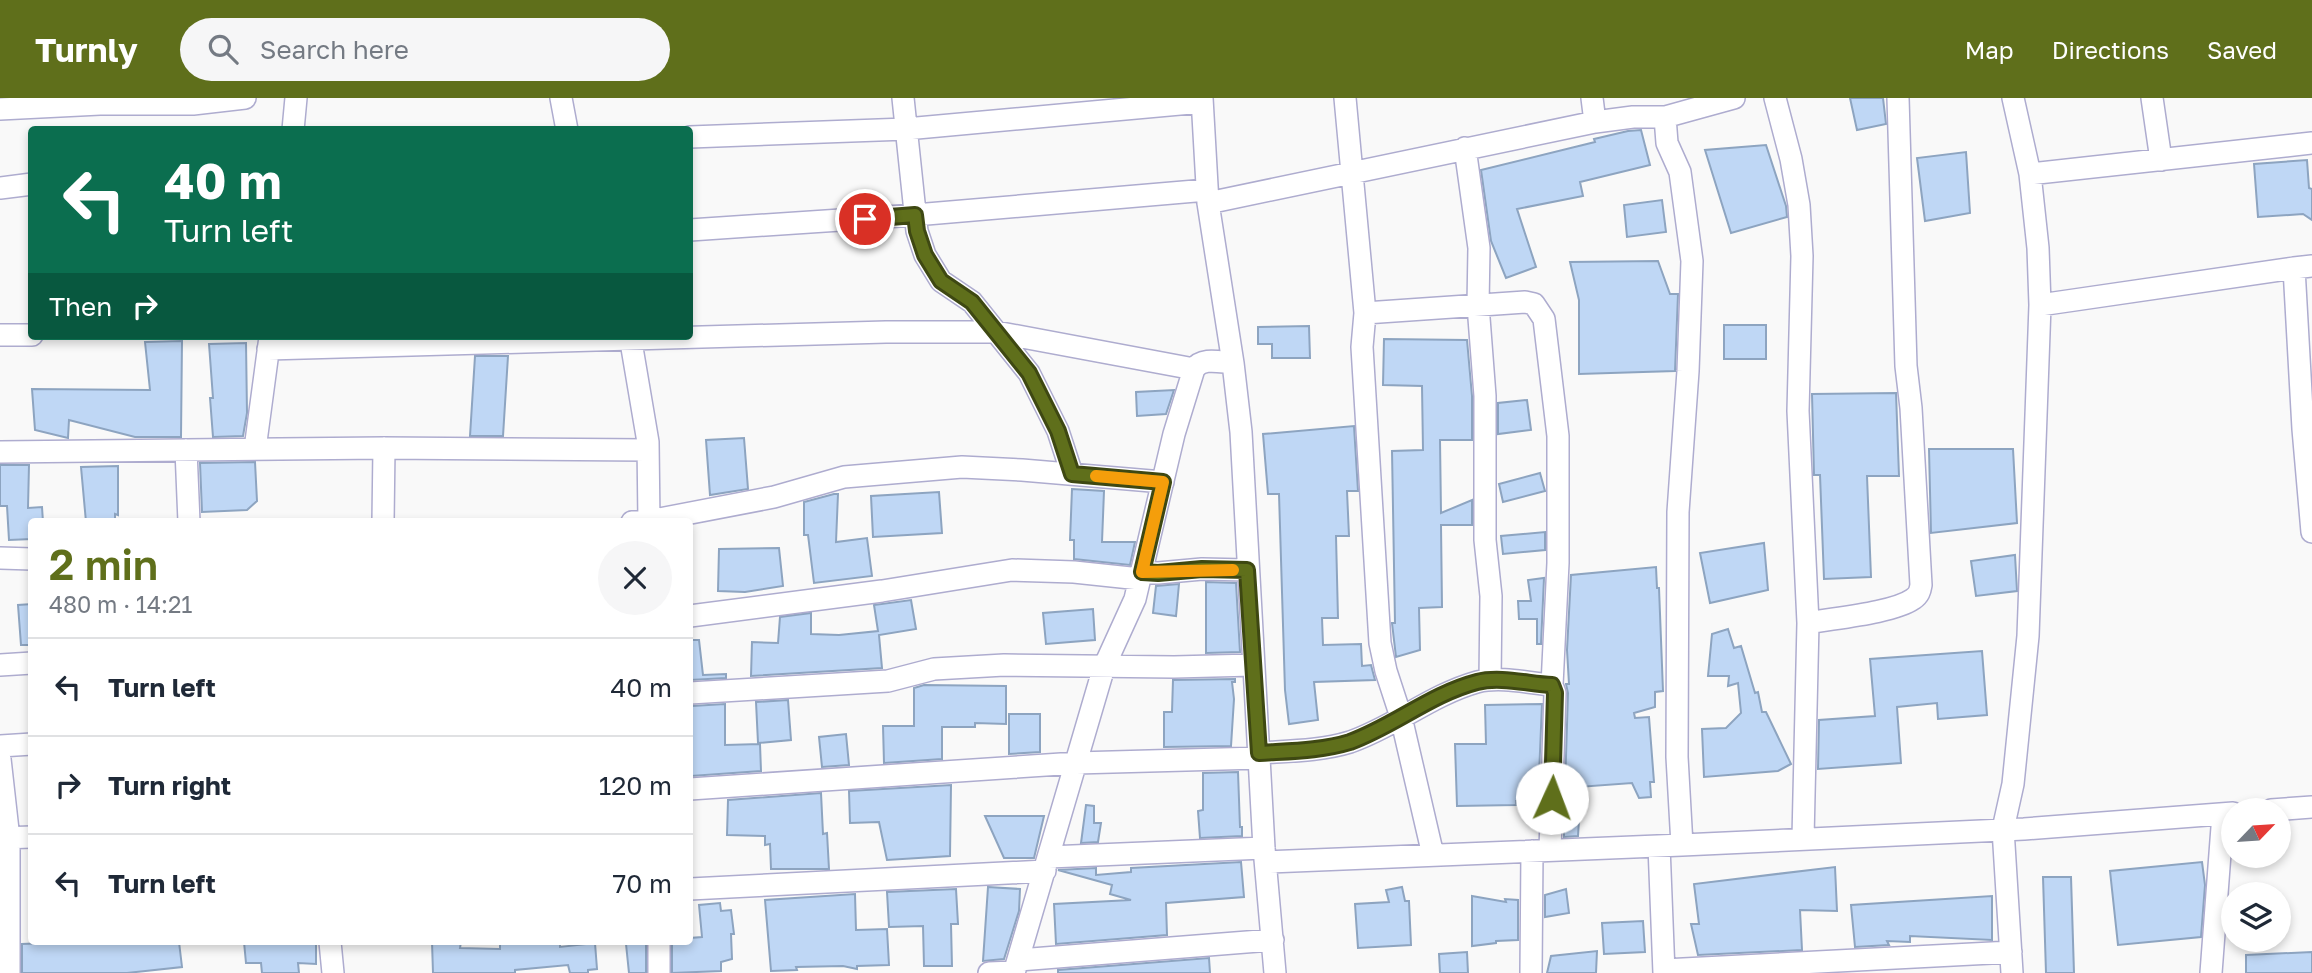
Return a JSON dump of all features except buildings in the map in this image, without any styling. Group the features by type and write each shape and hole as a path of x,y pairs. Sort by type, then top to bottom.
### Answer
{"street":[{"path":"0,109 100,104 193,104 245,98"},
{"path":"293,126 296,98"},
{"path":"561,98 566,126"},
{"path":"903,98 917,231 925,255 941,281 972,302 1029,373 1058,431 1072,474"},
{"path":"1345,98 1366,313 1362,347 1380,643 1401,717 1433,855"},
{"path":"1592,98 1595,122"},
{"path":"693,230 1208,196 1352,173 1595,122 1633,117 1665,117 1734,98"},
{"path":"1775,98 1791,159 1799,205 1802,247 1798,411 1808,623 1803,838"},
{"path":"1808,623 1897,606 1913,599 1919,593 1921,585 1912,421 1906,366 1898,98"},
{"path":"1659,846 1664,972 2011,962 2003,830 2013,784 2028,635 2040,305 2038,248 2030,174 2013,98"},
{"path":"2152,98 2161,160"},
{"path":"693,136 906,129 1202,100 1208,196 1241,432 1247,570 1275,973"},
{"path":"1665,117 1667,143 1680,172 1692,261 1688,371 1678,512 1677,757 1682,845"},
{"path":"2030,174 2312,143"},
{"path":"1465,148 1479,248 1478,305 1485,396 1485,540 1491,596 1490,680"},
{"path":"0,188 28,184"},
{"path":"2040,305 2303,267 2312,532"},
{"path":"1366,313 1525,302 1534,304 1544,318 1558,436 1558,563 1552,685 1555,693 1531,973"},
{"path":"693,336 996,332 1194,369"},
{"path":"255,449 269,343 450,340"},
{"path":"631,340 648,442 649,518"},
{"path":"1016,969 1104,667 1135,599 1194,369 1197,363 1204,361 1233,363"},
{"path":"0,452 384,448 648,450"},
{"path":"383,518 384,448"},
{"path":"186,450 189,518"},
{"path":"665,518 774,497 844,477 962,467 1163,482"},
{"path":"0,558 28,559"},
{"path":"693,616 1012,570 1141,575 1202,569 1247,570"},
{"path":"0,665 28,663"},
{"path":"693,692 888,681 934,669 1004,665 1253,665"},
{"path":"693,789 1076,763 1259,755 1318,749 1350,741 1439,697 1477,682 1490,680 1552,685"},
{"path":"0,746 28,744"},
{"path":"0,759 10,938 6,972"},
{"path":"2291,809 2312,807"},
{"path":"693,889 1047,864 1265,855 1433,855 1659,846 2003,830 2221,814"},
{"path":"5,838 28,837"},
{"path":"2211,973 2222,868"},
{"path":"10,938 28,936"},
{"path":"989,973 1273,940"},
{"path":"330,945 332,973"},
{"path":"659,945 659,973"}],"slow traffic":[{"path":"1096,476 1163,482 1142,572 1233,570"}],"route":[{"path":"865,219 915,215 925,255 941,281 972,302 1029,373 1058,431 1072,474 1163,482 1142,572 1247,570 1259,753 1318,749 1350,741 1439,697 1477,682 1490,680 1552,685 1555,693 1552,798"}]}
